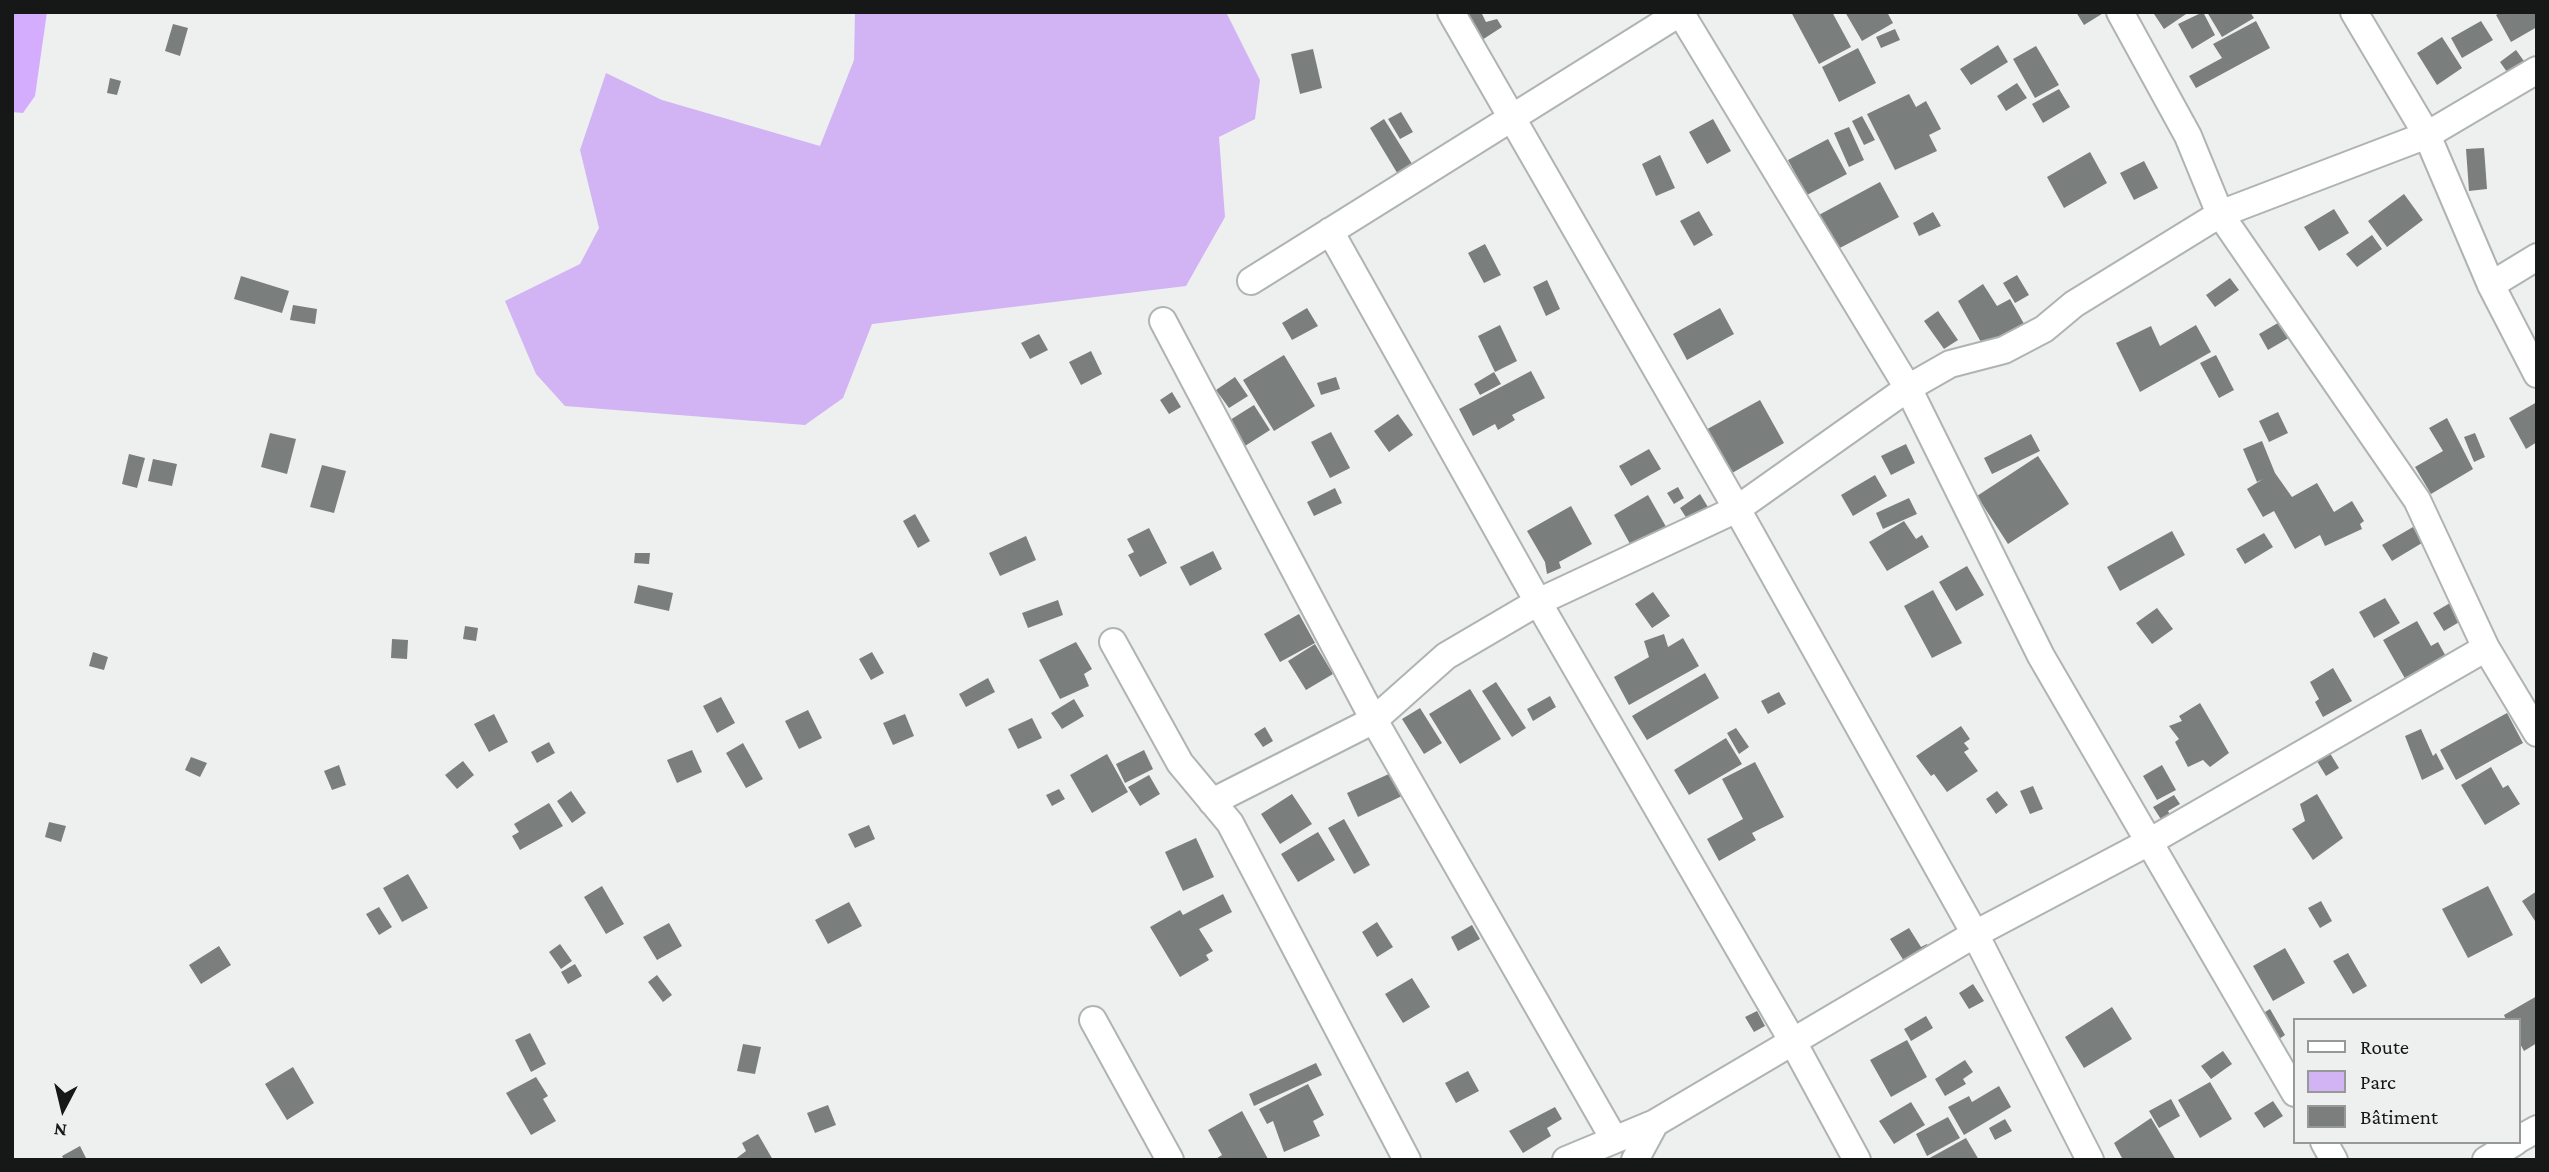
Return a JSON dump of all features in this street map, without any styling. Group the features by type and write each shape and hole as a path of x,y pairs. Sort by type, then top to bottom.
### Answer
{"street":[{"path":"1451,12 1737,509 1975,934 2090,1160"},
{"path":"1251,281 1680,12 1908,388 2041,656 2294,1091"},
{"path":"2120,12 2188,136 2220,214 2417,500 2486,648 2537,733"},
{"path":"2354,12 2427,135 2491,285 2537,374"},
{"path":"1212,802 1374,720 1446,656 1538,602 1737,509 1908,388 1950,364 2004,349 2044,329 2074,304 2220,214 2427,135 2537,70"},
{"path":"1330,231 1538,602 1793,1042 1857,1160"},
{"path":"2491,285 2537,257"},
{"path":"1164,321 1374,720 1614,1139"},
{"path":"1113,642 1180,763 1230,823 1407,1160"},
{"path":"1566,1160 1655,1123 1975,934 2149,842 2486,648"},
{"path":"1093,1020 1170,1160"},
{"path":"1635,1160 1655,1123"},
{"path":"2521,1138 2537,1129"},
{"path":"2325,1144 2334,1160"},
{"path":"2486,1160 2512,1144"}],"green space":[{"path":"855,12 1226,12 1260,80 1255,119 1219,137 1225,217 1186,286 872,324 843,398 805,425 565,406 536,374 505,301 580,264 599,228 580,150 606,73 662,100 820,146 854,60"}],"shaded area":[{"path":"12,12 47,12 35,96 23,113 12,112"}],"building":[{"path":"1481,12 1486,22 1497,19 1502,27 1482,40 1465,14"},
{"path":"1791,12 1832,12 1851,47 1819,64"},
{"path":"1845,12 1887,12 1893,23 1862,41"},
{"path":"2076,12 2105,12 2084,25"},
{"path":"2189,12 2164,29 2154,14"},
{"path":"2203,12 2215,35 2192,49 2178,24"},
{"path":"2207,12 2250,12 2254,18 2222,37"},
{"path":"2501,12 2537,12 2537,27 2511,42 2496,15"},
{"path":"2256,21 2270,48 2196,88 2189,76 2222,58 2213,44"},
{"path":"2481,21 2493,40 2462,58 2451,38"},
{"path":"173,24 188,28 180,56 165,51"},
{"path":"1895,29 1900,40 1881,48 1876,37"},
{"path":"2442,37 2462,68 2437,85 2417,53"},
{"path":"1998,45 2008,62 1971,85 1960,69"},
{"path":"2036,46 2059,85 2035,98 2013,59"},
{"path":"1858,48 1876,83 1839,102 1822,67"},
{"path":"1313,49 1322,88 1300,94 1291,54"},
{"path":"2516,50 2529,68 2512,79 2500,62"},
{"path":"110,78 121,81 117,95 107,93"},
{"path":"2017,83 2027,98 2006,111 1997,96"},
{"path":"2059,89 2070,107 2043,123 2032,104"},
{"path":"1909,94 1916,107 1926,101 1941,129 1929,135 1937,151 1895,170 1867,114"},
{"path":"1401,112 1413,132 1400,139 1388,119"},
{"path":"1862,116 1875,140 1864,145 1852,121"},
{"path":"1384,119 1414,167 1399,176 1370,128"},
{"path":"1713,119 1731,151 1707,164 1689,132"},
{"path":"1849,127 1864,160 1849,167 1834,133"},
{"path":"1828,139 1847,174 1807,195 1788,160"},
{"path":"2484,148 2487,189 2469,191 2466,149"},
{"path":"2090,152 2107,183 2064,208 2047,177"},
{"path":"1660,155 1675,188 1656,196 1642,164"},
{"path":"2144,161 2158,188 2134,200 2120,173"},
{"path":"1880,182 1899,217 1836,250 1817,216"},
{"path":"2404,194 2423,220 2387,247 2368,221"},
{"path":"2334,209 2349,233 2319,251 2304,227"},
{"path":"1699,211 1713,235 1694,246 1680,221"},
{"path":"1933,212 1941,226 1919,236 1913,223"},
{"path":"2372,235 2382,249 2357,267 2346,254"},
{"path":"1485,244 1501,275 1484,283 1468,253"},
{"path":"2017,275 2029,295 2015,303 2003,283"},
{"path":"241,276 289,291 282,313 234,299"},
{"path":"2230,278 2239,290 2215,307 2206,295"},
{"path":"1547,280 1560,309 1546,316 1533,287"},
{"path":"1983,284 1997,306 2010,299 2027,329 1986,351 1958,301"},
{"path":"293,305 317,309 315,324 290,320"},
{"path":"1307,308 1318,326 1292,340 1282,323"},
{"path":"1720,308 1734,334 1687,360 1673,334"},
{"path":"1938,311 1958,340 1944,349 1924,321"},
{"path":"2283,320 2292,336 2268,350 2259,334"},
{"path":"1500,325 1517,361 1495,372 1478,336"},
{"path":"2196,325 2211,352 2140,392 2116,343 2151,326 2160,346"},
{"path":"1039,334 1048,350 1030,359 1021,343"},
{"path":"1091,351 1102,374 1081,385 1069,362"},
{"path":"1284,355 1315,406 1274,431 1243,380"},
{"path":"2216,355 2234,390 2219,398 2200,363"},
{"path":"1531,371 1545,398 1512,415 1515,420 1498,430 1495,424 1473,436 1459,409"},
{"path":"1494,372 1501,384 1480,395 1474,384"},
{"path":"1235,377 1248,396 1229,408 1216,390"},
{"path":"1336,377 1340,389 1321,395 1317,383"},
{"path":"1172,392 1181,407 1169,414 1160,400"},
{"path":"1760,400 1784,443 1727,476 1702,432"},
{"path":"2537,402 2537,442 2526,449 2509,418"},
{"path":"1254,405 1270,430 1245,446 1230,420"},
{"path":"2278,412 2288,433 2269,442 2259,421"},
{"path":"1398,414 1413,435 1389,452 1374,431"},
{"path":"2447,418 2473,469 2431,494 2415,467 2443,451 2429,428"},
{"path":"1331,432 1350,468 1330,478 1311,442"},
{"path":"270,433 296,439 287,474 261,467"},
{"path":"2475,433 2485,457 2474,462 2464,437"},
{"path":"2031,434 2040,451 1992,474 1984,458"},
{"path":"2262,441 2275,473 2292,497 2317,483 2334,512 2352,501 2364,521 2360,524 2362,529 2325,546 2320,535 2295,549 2274,511 2263,517 2247,489 2263,479 2257,482 2243,449"},
{"path":"1906,444 1915,463 1891,475 1881,456"},
{"path":"1649,449 1661,469 1631,486 1619,466"},
{"path":"129,454 145,458 137,488 122,484"},
{"path":"2038,456 2069,504 2008,544 1977,496"},
{"path":"153,459 177,464 172,486 148,481"},
{"path":"322,465 346,471 334,513 310,507"},
{"path":"1875,475 1887,496 1853,516 1841,495"},
{"path":"1678,487 1684,498 1674,504 1667,493"},
{"path":"1335,488 1342,503 1314,516 1307,502"},
{"path":"1700,494 1711,512 1691,525 1680,508"},
{"path":"1648,495 1669,532 1634,551 1614,515"},
{"path":"1909,498 1917,514 1883,529 1876,513"},
{"path":"1571,506 1592,544 1559,562 1561,568 1547,574 1545,562 1527,531"},
{"path":"915,514 930,541 918,548 903,521"},
{"path":"1904,521 1916,539 1922,535 1929,547 1887,571 1869,542"},
{"path":"2413,527 2422,543 2392,561 2382,545"},
{"path":"1149,528 1167,563 1140,577 1128,555 1134,552 1127,539"},
{"path":"2172,531 2185,555 2120,591 2107,567"},
{"path":"2264,533 2273,547 2245,564 2236,549"},
{"path":"1026,536 1036,560 1000,576 989,553"},
{"path":"1213,551 1222,569 1190,586 1180,567"},
{"path":"635,553 650,553 649,564 634,563"},
{"path":"1967,566 1984,595 1956,611 1939,582"},
{"path":"638,585 673,593 669,611 634,603"},
{"path":"1933,590 1962,643 1932,658 1904,606"},
{"path":"1653,592 1670,616 1652,628 1635,604"},
{"path":"2385,598 2400,623 2374,638 2359,612"},
{"path":"1058,600 1063,615 1028,628 1022,613"},
{"path":"2450,603 2461,621 2444,631 2433,613"},
{"path":"2157,608 2173,629 2152,644 2136,623"},
{"path":"1299,614 1315,643 1280,662 1264,634"},
{"path":"2417,621 2431,646 2438,642 2449,662 2407,682 2383,640"},
{"path":"465,626 478,628 476,641 463,639"},
{"path":"1664,634 1668,647 1683,638 1699,666 1629,705 1614,677 1649,657 1644,641"},
{"path":"392,639 408,640 407,659 391,658"},
{"path":"1076,642 1092,669 1084,674 1089,686 1060,699 1039,660"},
{"path":"1315,644 1333,674 1306,690 1288,661"},
{"path":"93,652 108,657 104,670 89,666"},
{"path":"872,652 884,673 871,680 859,659"},
{"path":"2333,668 2352,701 2323,717 2315,702 2319,699 2310,682"},
{"path":"1705,673 1719,698 1647,740 1632,716"},
{"path":"988,678 995,692 966,707 959,694"},
{"path":"1496,682 1526,728 1512,737 1482,691"},
{"path":"1470,689 1501,739 1460,764 1429,714"},
{"path":"1779,692 1786,704 1768,714 1761,701"},
{"path":"1550,696 1556,707 1533,721 1527,709"},
{"path":"721,697 735,723 717,733 703,706"},
{"path":"1074,699 1084,716 1062,729 1051,713"},
{"path":"2200,703 2229,753 2210,767 2203,760 2188,767 2175,742 2179,739 2169,726 2182,721 2179,716"},
{"path":"1420,708 1442,743 1424,754 1402,719"},
{"path":"808,710 822,738 799,749 785,721"},
{"path":"2507,713 2523,743 2456,780 2440,750"},
{"path":"494,714 508,742 489,752 474,724"},
{"path":"905,714 914,736 893,745 883,723"},
{"path":"1032,718 1042,738 1018,749 1008,729"},
{"path":"1961,726 1970,739 1964,743 1969,749 1964,752 1978,771 1947,792 1916,756"},
{"path":"1265,727 1273,741 1263,747 1254,734"},
{"path":"1736,728 1749,747 1739,754 1727,733"},
{"path":"2421,729 2433,756 2436,753 2444,769 2422,780 2405,736"},
{"path":"1726,738 1742,764 1689,795 1674,770"},
{"path":"549,742 555,753 537,763 531,752"},
{"path":"743,743 763,779 746,788 726,753"},
{"path":"692,750 702,772 677,783 667,760"},
{"path":"1144,750 1153,769 1125,783 1116,764"},
{"path":"2328,750 2339,768 2326,776 2315,758"},
{"path":"1107,754 1128,792 1092,813 1070,775"},
{"path":"191,757 207,763 200,777 185,770"},
{"path":"463,761 474,775 457,789 445,775"},
{"path":"1755,762 1784,817 1752,833 1756,840 1719,861 1707,839 1743,819 1722,779"},
{"path":"339,765 346,785 332,790 324,771"},
{"path":"2162,765 2176,790 2157,800 2143,776"},
{"path":"2491,767 2503,788 2508,785 2520,804 2485,825 2461,785"},
{"path":"1391,773 1402,796 1358,817 1347,793"},
{"path":"1149,775 1160,794 1140,806 1128,787"},
{"path":"2033,786 2043,809 2030,814 2020,791"},
{"path":"1059,789 1065,799 1052,806 1046,795"},
{"path":"571,791 586,813 572,823 557,801"},
{"path":"1997,791 2008,805 1996,814 1986,799"},
{"path":"1292,794 1312,824 1280,844 1261,814"},
{"path":"2317,794 2343,838 2313,860 2292,829 2305,821 2300,804"},
{"path":"2174,795 2180,804 2168,811 2174,822 2166,827 2153,807"},
{"path":"549,803 563,826 520,850 512,836 519,832 514,824"},
{"path":"1344,819 1370,865 1354,874 1328,828"},
{"path":"49,822 66,826 61,842 45,837"},
{"path":"869,825 875,839 855,848 848,834"},
{"path":"1318,832 1335,860 1298,882 1281,854"},
{"path":"1196,838 1214,877 1183,891 1165,852"},
{"path":"408,874 428,908 402,922 383,888"},
{"path":"602,886 624,924 606,934 584,897"},
{"path":"2488,886 2513,935 2468,958 2442,909"},
{"path":"2537,891 2537,924 2522,901"},
{"path":"1223,894 1232,912 1199,929 1213,951 1206,955 1209,960 1180,977 1150,927 1180,910 1183,915"},
{"path":"2321,901 2332,921 2320,928 2308,908"},
{"path":"849,902 862,926 828,944 815,920"},
{"path":"379,907 392,927 379,935 366,914"},
{"path":"1377,922 1393,947 1377,957 1362,932"},
{"path":"669,923 682,946 657,960 643,937"},
{"path":"1472,925 1480,939 1458,951 1451,937"},
{"path":"1909,928 1921,947 1927,944 1933,957 1909,969 1890,939"},
{"path":"560,944 572,961 561,969 549,952"},
{"path":"219,946 231,965 201,984 189,965"},
{"path":"2285,948 2305,983 2273,1001 2253,966"},
{"path":"2348,953 2367,986 2353,994 2333,961"},
{"path":"575,964 582,976 568,984 561,972"},
{"path":"657,975 672,995 663,1002 648,982"},
{"path":"1412,978 1430,1007 1403,1023 1385,994"},
{"path":"1973,984 1984,1001 1969,1009 1959,993"},
{"path":"2537,996 2537,1043 2524,1051 2521,1046 2521,1018 2505,1018 2504,1015"},
{"path":"2112,1007 2132,1039 2084,1068 2065,1037"},
{"path":"2270,1009 2285,1035 2276,1041 2260,1015"},
{"path":"1757,1011 1765,1026 1754,1032 1745,1017"},
{"path":"1926,1016 1933,1028 1911,1041 1904,1029"},
{"path":"530,1033 546,1064 531,1072 515,1040"},
{"path":"1907,1040 1927,1077 1891,1097 1870,1060"},
{"path":"743,1044 761,1047 755,1074 737,1071"},
{"path":"2223,1051 2232,1064 2211,1079 2201,1066"},
{"path":"1965,1060 1973,1072 1963,1079 1966,1084 1945,1096 1935,1079"},
{"path":"1316,1063 1322,1075 1254,1106 1249,1094"},
{"path":"293,1067 314,1103 287,1120 265,1084"},
{"path":"1468,1071 1479,1091 1456,1103 1445,1083"},
{"path":"536,1077 548,1096 543,1099 556,1121 531,1135 506,1093"},
{"path":"2210,1082 2232,1119 2200,1138 2178,1100"},
{"path":"1308,1084 1324,1115 1313,1121 1320,1136 1284,1152 1273,1121 1267,1124 1259,1109"},
{"path":"1999,1086 2011,1107 1964,1135 1948,1107 1969,1096 1972,1102"},
{"path":"2171,1099 2180,1116 2159,1128 2149,1111"},
{"path":"2273,1101 2283,1116 2264,1128 2254,1113"},
{"path":"1911,1102 1925,1125 1894,1144 1879,1121"},
{"path":"828,1105 836,1125 815,1133 807,1113"},
{"path":"1555,1107 1562,1119 1547,1128 1551,1136 1523,1153 1509,1131"},
{"path":"1242,1111 1268,1159 1214,1160 1222,1155 1208,1130"},
{"path":"1948,1117 1960,1138 1927,1156 1916,1134"},
{"path":"2151,1118 2176,1160 2123,1160 2114,1143"},
{"path":"2005,1119 2012,1131 1995,1140 1989,1128"},
{"path":"758,1134 773,1160 734,1160 746,1151 742,1143"},
{"path":"1966,1138 1979,1160 1926,1160"},
{"path":"80,1146 87,1160 64,1160 62,1156"}]}
